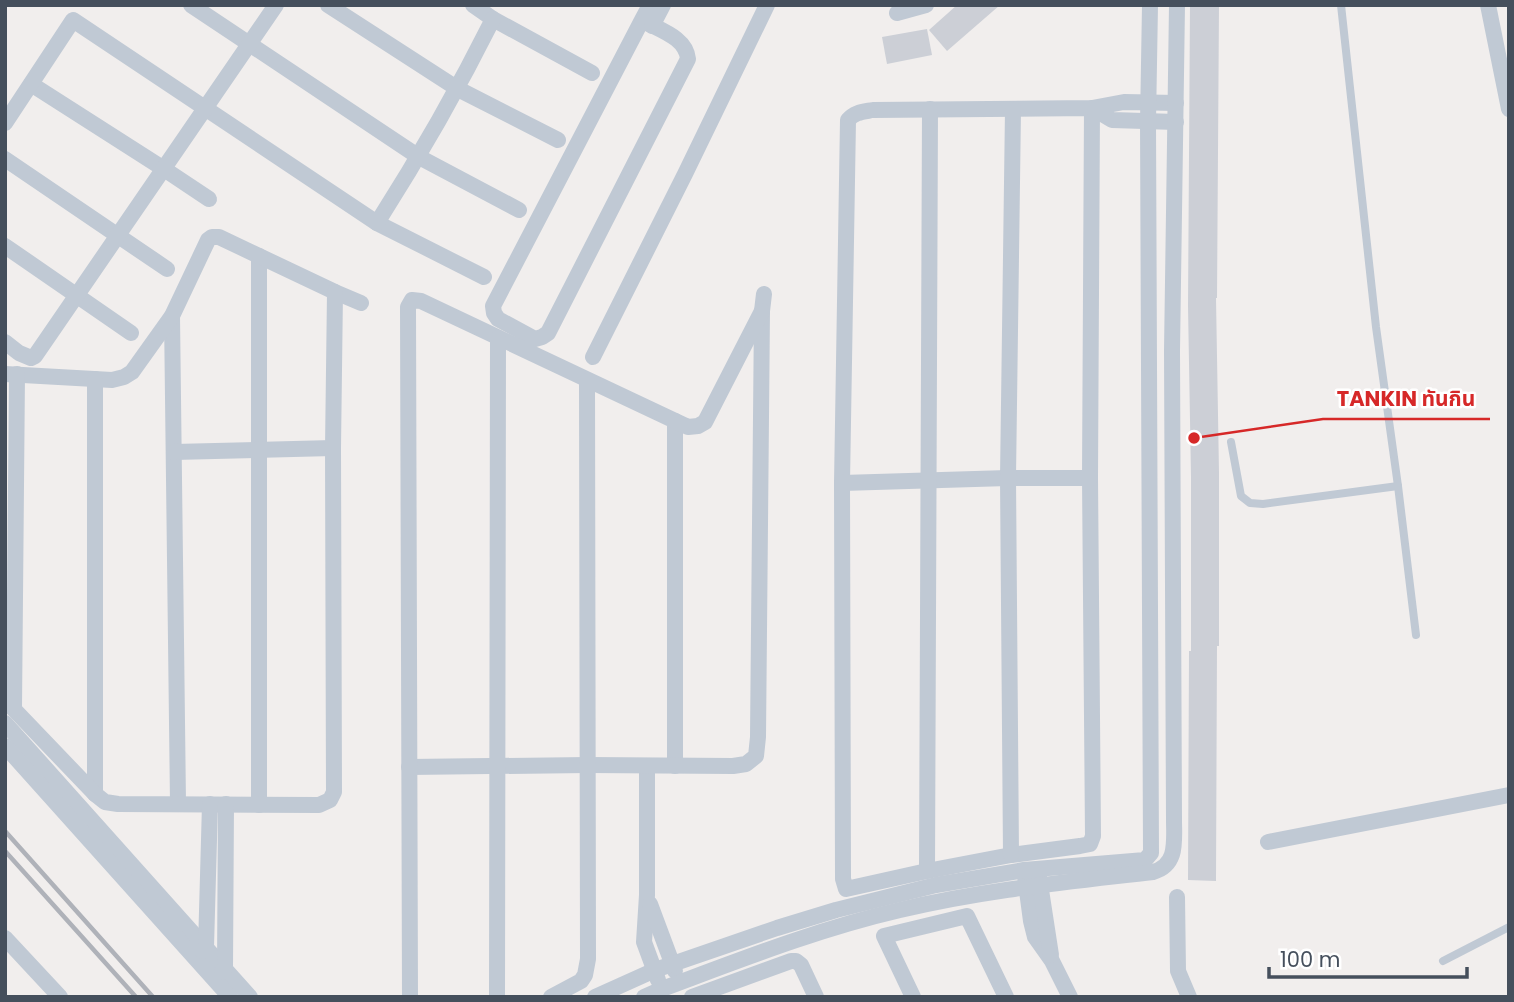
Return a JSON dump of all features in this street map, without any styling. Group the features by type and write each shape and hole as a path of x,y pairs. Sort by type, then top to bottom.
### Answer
{"street":[{"path":"191,5 419,157 519,209"},
{"path":"5,342 19,353 31,358 36,356 276,5"},
{"path":"328,5 458,89 558,140"},
{"path":"472,5 592,73"},
{"path":"647,23 650,5"},
{"path":"647,23 680,41 687,51 688,59 548,333 535,339 498,318 493,306 647,23 663,5"},
{"path":"593,357 767,5"},
{"path":"897,13 925,5"},
{"path":"595,997 655,970 836,910 936,885 1032,869 1145,860 1151,853 1148,122 1150,5"},
{"path":"644,997 773,948 910,908 1033,886 1153,872 1162,870 1173,854 1172,351 1177,5"},
{"path":"1488,5 1509,109"},
{"path":"377,223 458,89 493,19"},
{"path":"5,122 74,20 377,223 484,278"},
{"path":"31,84 209,199"},
{"path":"1092,108 1090,478 1093,836 1090,844 1011,855 848,889 844,887 843,879 842,483 848,120 858,112 873,110 1092,108 1124,102 1176,103"},
{"path":"1092,108 1112,120 1176,121"},
{"path":"1011,855 1008,478 1013,109"},
{"path":"927,871 930,110"},
{"path":"5,159 167,270"},
{"path":"201,953 8,710 11,374 112,380 132,372 172,316 208,240 212,237 219,237 361,303"},
{"path":"5,246 131,333"},
{"path":"259,256 259,804"},
{"path":"8,710 105,802 319,805 330,800 334,792 335,292"},
{"path":"410,767 746,764 756,756 763,302 705,422 688,428 421,301 412,300 408,307 410,997"},
{"path":"172,316 178,803"},
{"path":"497,997 498,338"},
{"path":"1150,352 1172,351"},
{"path":"94,379 95,794"},
{"path":"551,997 581,981 588,959 587,381"},
{"path":"675,421 675,766"},
{"path":"174,452 333,449"},
{"path":"842,483 1090,478"},
{"path":"1150,607 1174,607"},
{"path":"5,746 220,974 250,997"},
{"path":"647,766 647,895 644,942 662,989"},
{"path":"1268,842 1509,795"},
{"path":"201,953 218,804"},
{"path":"218,804 220,974 230,997"},
{"path":"1151,845 1173,854"},
{"path":"1032,869 1033,886 1052,961 1070,997"},
{"path":"647,895 679,982"},
{"path":"1177,897 1178,971 1189,997"},
{"path":"836,910 842,927"},
{"path":"913,997 884,936 967,916 1006,997"},
{"path":"5,937 60,997"},
{"path":"692,997 726,991 791,961 801,965 816,997"}],"lane":[{"path":"1341,5 1376,327 1416,635"},
{"path":"1231,442 1241,496 1250,503 1263,504 1398,486"},
{"path":"1443,961 1509,927"}],"building":[{"path":"957,5 1000,5 947,51 929,30"},
{"path":"1190,5 1219,5 1216,298 1219,646 1216,881 1188,880 1191,651 1188,306"},
{"path":"927,29 932,55 887,64 882,37"}],"railway":[{"path":"5,831 153,997"},
{"path":"5,851 136,997"}],"place":[{"name":"TANKIN ทันกิน","path":"1194,438"}]}
